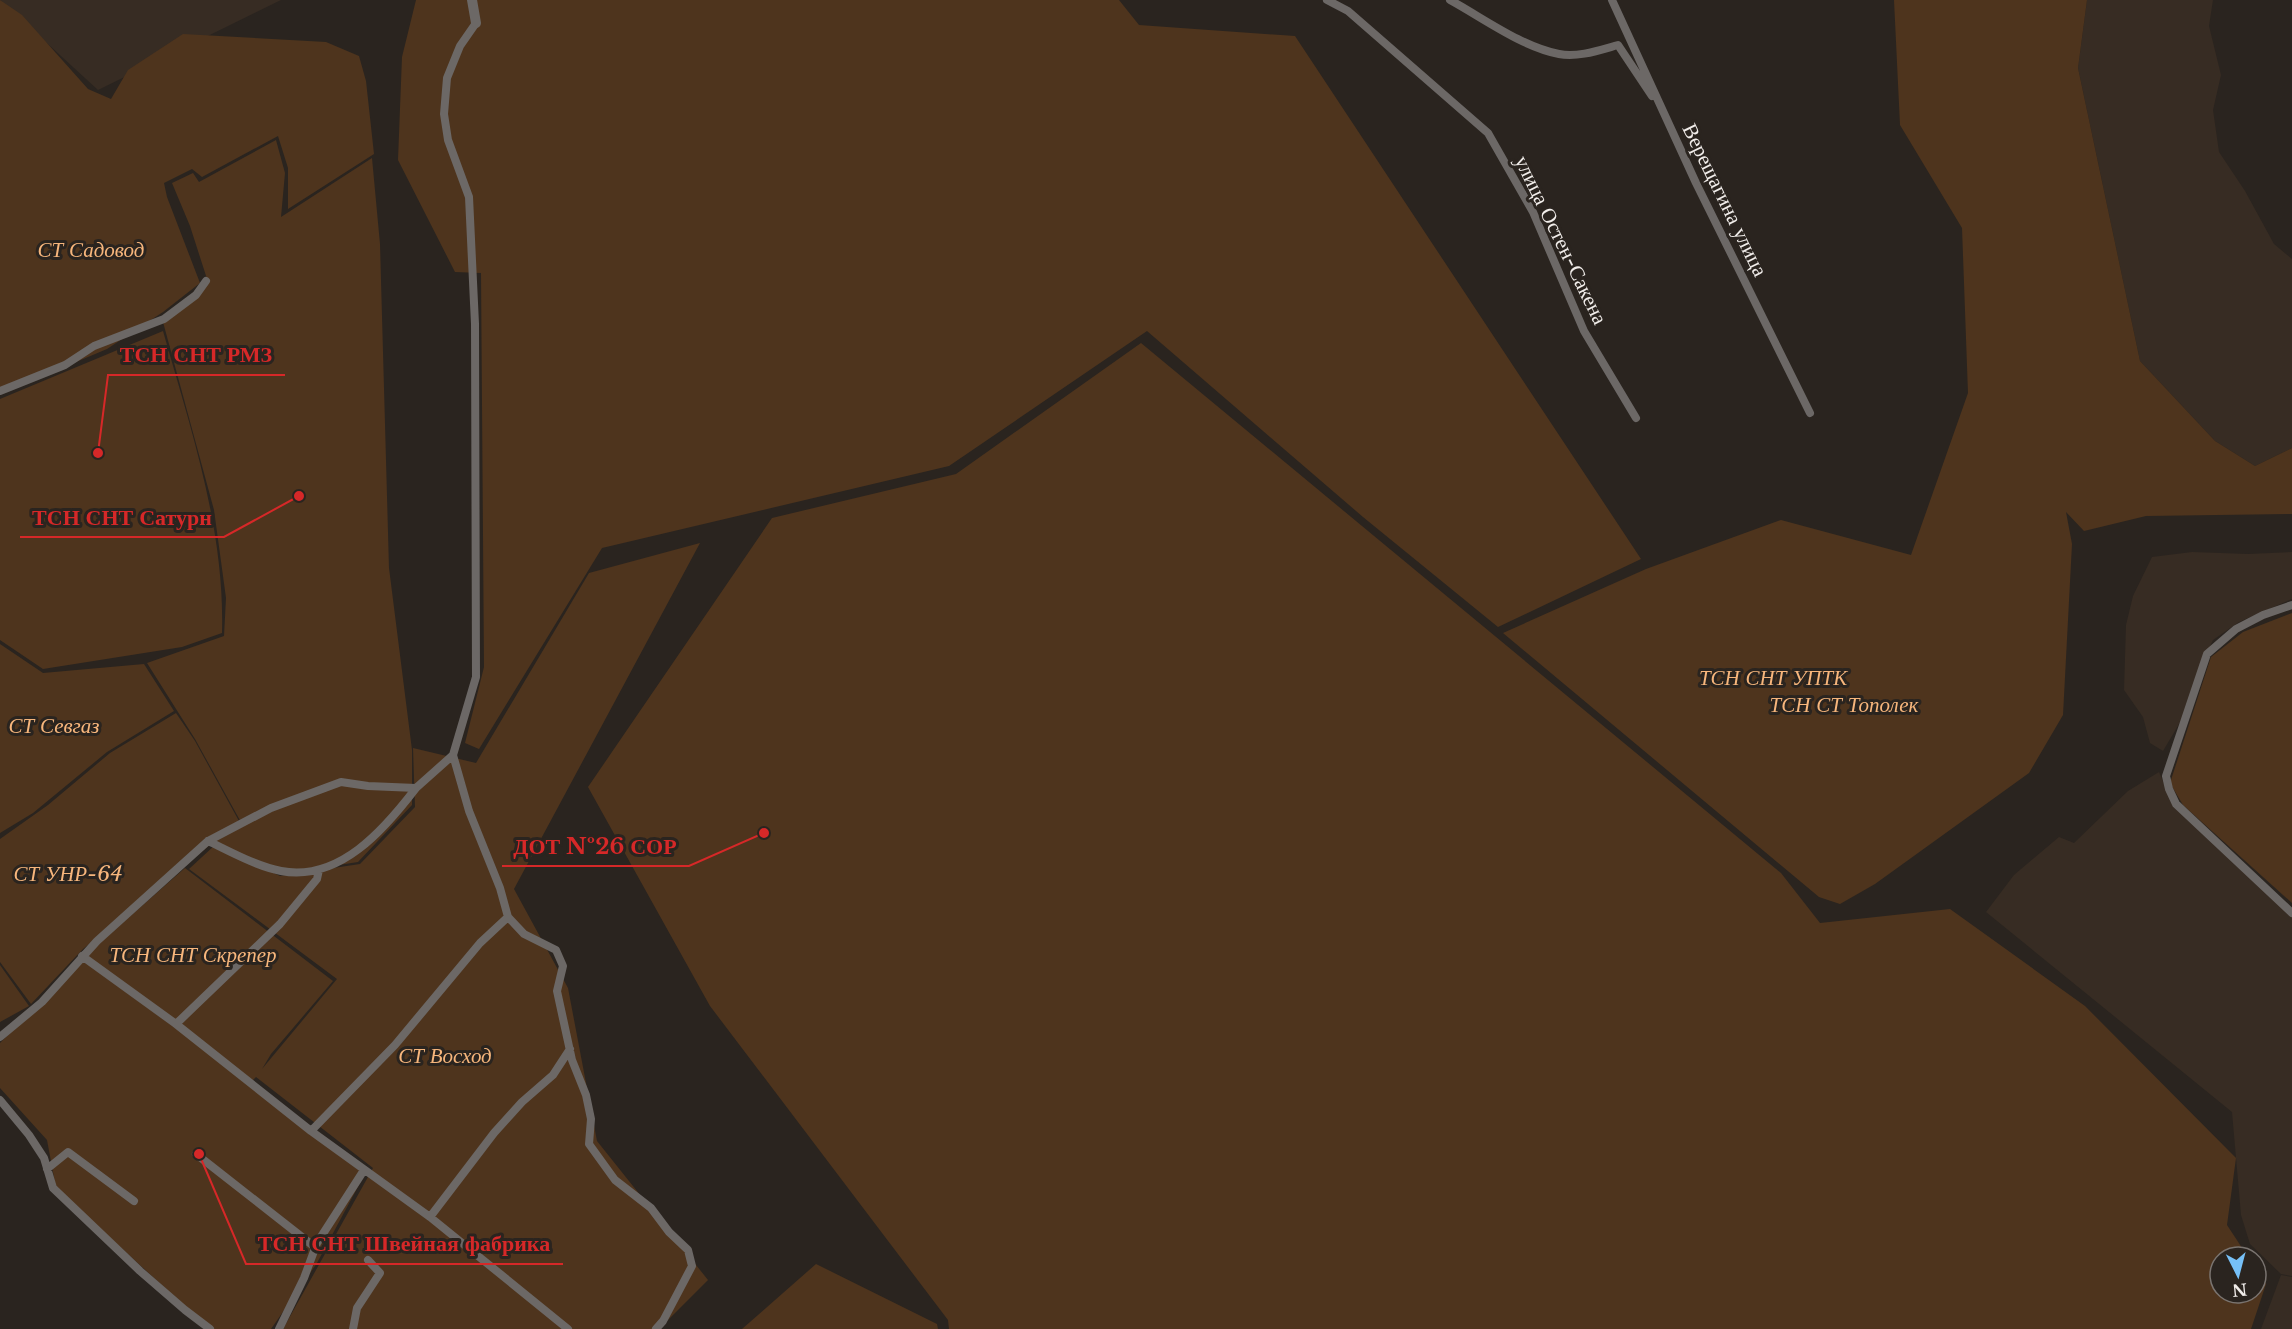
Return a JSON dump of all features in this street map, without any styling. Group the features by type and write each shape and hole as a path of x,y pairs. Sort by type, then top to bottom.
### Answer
{"street":[{"path":"208,842 268,868 284,872 319,870 360,849 392,819 416,788 453,755 476,677 475,324 469,197 448,140 444,114 447,78 460,46 476,22 472,0"},
{"name":"улица Остен-Сакена","path":"1327,0 1348,11 1488,133 1533,212 1584,331 1636,418"},
{"path":"1450,0 1533,45 1560,54 1589,53 1618,45 1666,118"},
{"name":"Верещагина улица","path":"1612,0 1695,183 1810,413"},
{"path":"0,391 65,365 94,346 164,319 196,295 206,281"},
{"path":"2292,605 2263,615 2236,629 2207,654 2166,776 2176,804 2292,914"},
{"path":"453,755 469,811 500,888 508,917 524,934 556,950 562,966 557,991 570,1050 586,1095 591,1119 589,1144 615,1180 651,1208 669,1232 688,1250 692,1266 663,1321 656,1329"},
{"path":"0,1037 42,1002 82,956 208,842 271,808 341,782 368,786 416,788"},
{"path":"176,1024 280,924 317,879 319,870"},
{"path":"311,1131 395,1045 480,943 508,917"},
{"path":"82,956 176,1024 311,1131 430,1216 568,1329"},
{"path":"430,1216 494,1133 522,1102 553,1075 570,1050"},
{"path":"0,1100 29,1135 44,1158 53,1188 140,1271 210,1329"},
{"path":"47,1169 68,1152 134,1201"},
{"path":"196,1154 316,1248"},
{"path":"279,1329 316,1248 364,1170"},
{"path":"353,1329 357,1308 380,1273 368,1260"}],"shaded area":[{"path":"0,0 281,0 98,90"},
{"path":"2087,0 2213,0 2209,26 2221,75 2213,110 2219,152 2245,191 2274,244 2292,259 2292,448 2255,466 2215,441 2140,361 2078,68"},
{"path":"2192,552 2248,554 2292,552 2292,599 2239,622 2213,640 2197,673 2185,714 2163,751 2150,743 2143,717 2124,690 2126,625 2133,596 2152,557"},
{"path":"2159,772 2171,800 2292,913 2292,1276 2281,1274 2268,1261 2268,1245 2250,1244 2241,1215 2232,1112 1986,912 2014,875 2059,837 2074,843 2128,791"},
{"path":"2281,1275 2292,1277 2292,1329 2261,1329"}],"green space":[{"name":"СТ Садовод","path":"0,0 22,15 88,89 111,99 128,70 183,34 326,42 359,56 366,81 374,154 288,209 288,168 278,136 202,177 192,169 164,183 167,197 200,283 163,312 107,349 0,394"},
{"path":"416,0 1119,0 1139,25 1295,36 1641,559 1498,627 1363,517 1147,331 949,466 602,548 479,749 465,743 484,667 481,273 455,272 398,160 402,57"},
{"name":"ТСН СТ Тополек","path":"1894,0 2087,0 2078,68 2140,361 2215,441 2255,466 2292,448 2292,514 2146,516 2084,531 2066,512 2072,544 2063,715 2029,773 1875,884 1840,904 1819,897 1503,633 1646,569 1781,520 1911,555 1968,393 1962,228 1900,125"},
{"path":"276,140 285,173 281,217 372,158 380,244 389,568 412,750 412,805 358,862 280,874 213,842 242,824 195,739 147,663 224,636 226,598 214,510 163,322 208,282 190,226 172,183 193,173 199,182"},
{"path":"163,331 195,443 212,518 218,556 222,633 182,647 43,669 0,640 0,399"},
{"path":"1141,343 1781,873 1820,923 1950,909 2085,1006 2236,1158 2227,1225 2240,1245 2208,1245 2208,1305 2259,1305 2251,1329 949,1329 948,1320 710,1006 588,787 772,518 956,474"},
{"name":"СТ Восход","path":"700,543 514,889 568,988 597,1141 708,1280 659,1329 283,1329 373,1168 256,1077 252,1081 86,955 185,868 333,981 271,1054 262,1069 337,979 189,869 215,845 280,876 360,864 415,807 413,748 476,763 589,573"},
{"path":"2292,613 2292,903 2183,805 2170,783 2211,657 2243,632"},
{"name":"СТ Севгаз","path":"0,644 43,673 144,664 174,711 107,752 33,813 0,833"},
{"name":"СТ УНР-64","path":"176,713 195,741 239,821 83,949 31,1004 0,962 0,839 48,805 110,753"},
{"path":"82,960 368,1168 317,1263 271,1329 205,1329 190,1311 56,1188 47,1140 0,1088 0,1043"},
{"path":"0,965 29,1006 0,1022"},
{"path":"816,1264 937,1324 938,1329 742,1329"}],"place":[{"name":"ТСН СНТ РМЗ","path":"98,453"},
{"name":"ТСН СНТ Сатурн","path":"299,496"},
{"name":"ДОТ №26 СОР","path":"764,833"},
{"name":"ТСН СНТ Швейная фабрика","path":"199,1154"}],"park label":[{"name":"ТСН СНТ УПТК","path":"1773,678"},
{"name":"ТСН СНТ Скрепер","path":"193,955"}]}
